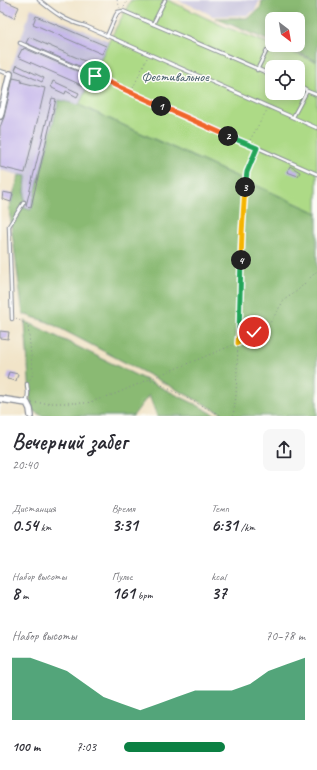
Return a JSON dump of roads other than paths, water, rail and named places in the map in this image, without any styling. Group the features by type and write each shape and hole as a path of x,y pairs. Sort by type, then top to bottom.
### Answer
{"street":[{"path":"0,116 10,74"},
{"path":"0,399 27,403 31,416"}],"lane":[{"path":"39,0 62,18 85,26 317,128"},
{"path":"153,24 165,0"},
{"path":"107,36 116,15 121,11 265,73"},
{"path":"20,43 317,174"},
{"path":"257,70 266,52"},
{"path":"0,71 10,74"},
{"path":"293,117 307,91 317,95"},
{"path":"12,317 9,226 24,202"},
{"path":"27,384 27,403"}],"park label":[{"name":"Фестивальное","path":"175,76"}]}
